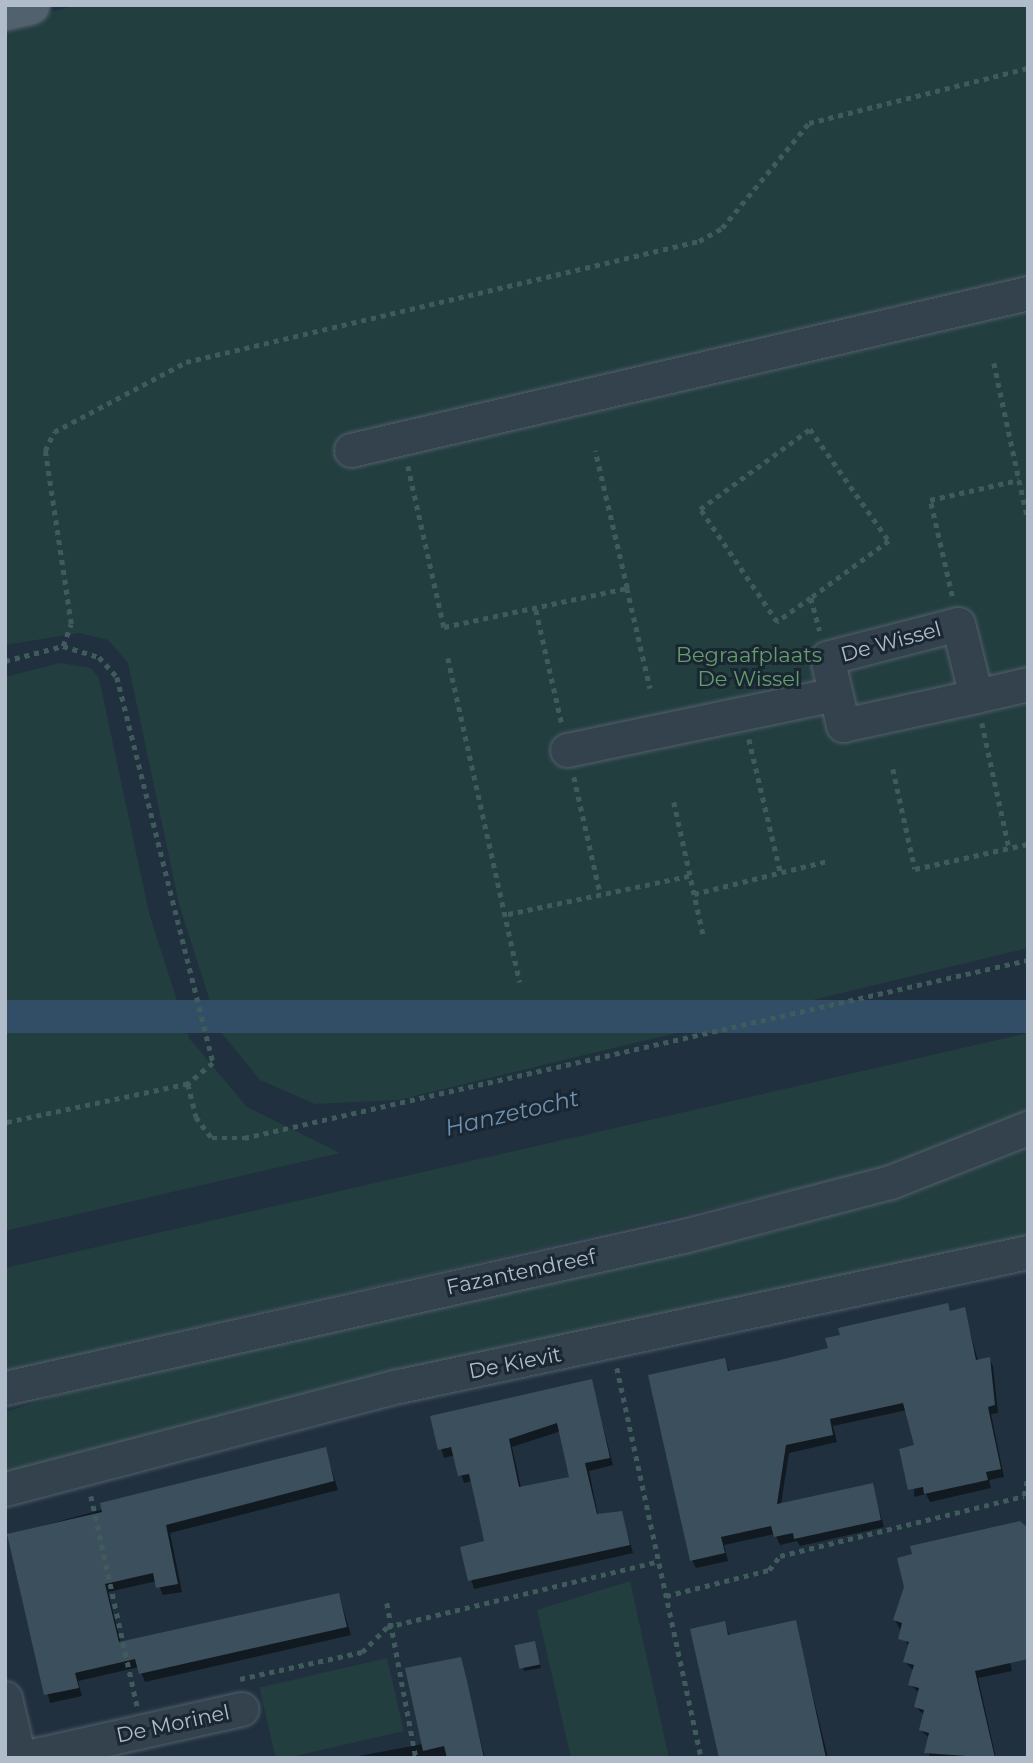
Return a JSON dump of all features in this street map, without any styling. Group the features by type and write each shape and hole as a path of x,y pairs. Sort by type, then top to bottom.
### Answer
{"main road":[{"path":"5,11 30,5"}],"street":[{"path":"351,450 1028,293"},
{"name":"De Wissel","path":"976,696 958,624 827,658 843,725 976,696 1028,684"},
{"path":"568,750 835,694"},
{"name":"Fazantendreef","path":"5,1388 683,1237 890,1182 1028,1128"},
{"name":"De Kievit","path":"5,1489 399,1386 612,1345 1028,1252"},
{"name":"De Morinel","path":"5,1698 20,1758 139,1716 236,1695"}],"path":[{"path":"63,646 71,624 45,451 54,432 186,362 699,242 722,228 808,123 1028,68"},
{"path":"994,362 1028,517"},
{"path":"810,429 889,541 811,598 777,622 700,509 810,429"},
{"path":"402,438 444,627 628,587"},
{"path":"595,451 650,688"},
{"path":"958,624 930,500 1020,480"},
{"path":"811,598 827,658"},
{"path":"5,661 63,646 99,657 117,677 213,1063 188,1084 5,1123"},
{"path":"448,658 508,914 520,982"},
{"path":"976,696 1009,848"},
{"path":"743,713 781,874"},
{"path":"893,769 915,869 1028,844"},
{"path":"674,802 704,939"},
{"path":"694,894 827,862"},
{"path":"508,914 690,876"},
{"path":"188,1084 196,1117 212,1138 244,1138 1028,960"},
{"path":"612,1345 701,1758"},
{"path":"85,1466 139,1716"},
{"path":"666,1596 769,1570 780,1556 1024,1496 1028,1476"},
{"path":"236,1695 362,1652 387,1627 659,1561"},
{"path":"387,1603 387,1627 416,1758"},
{"path":"139,1716 149,1698"},
{"path":"123,1704 139,1716"}],"green space":[{"name":"Begraafplaats De Wissel","path":"79,5 1028,5 1028,948 398,1100 315,1104 260,1080 219,1030 179,904 128,663 108,640 79,633 5,645 5,23"},
{"path":"60,663 91,668 99,678 149,913 189,1038 247,1107 340,1153 5,1231 5,677"},
{"path":"1028,1033 1028,1116 871,1172 5,1372 5,1268"},
{"path":"1028,1143 1028,1238 5,1477 5,1412 87,1386 781,1230"},
{"path":"630,1581 669,1758 571,1758 537,1610"},
{"path":"387,1658 404,1731 287,1758 276,1758 259,1687"}],"water":[{"path":"5,1000 1028,1000 1028,1033 5,1033"}],"building":[{"path":"948,1303 950,1311 965,1307 976,1360 990,1357 995,1405 988,1407 1001,1469 986,1472 988,1480 924,1494 923,1487 908,1490 899,1449 914,1445 903,1403 830,1419 833,1435 786,1445 777,1504 873,1483 881,1520 794,1539 793,1533 774,1537 771,1526 721,1537 725,1553 690,1561 648,1375 725,1358 728,1371 780,1360 828,1348 825,1338 840,1335 838,1328"},
{"path":"592,1379 610,1458 585,1463 597,1514 622,1511 630,1545 468,1581 460,1547 484,1541 478,1513 469,1474 458,1476 451,1447 438,1450 430,1416","holes":["557,1423 569,1477 519,1487 509,1439"]},
{"path":"326,1447 334,1481 166,1525 178,1584 156,1588 153,1573 105,1584 119,1642 339,1593 347,1627 139,1674 135,1659 75,1673 79,1688 44,1695 7,1534 102,1512 100,1503"},
{"path":"1020,1521 1028,1528 1028,1659 975,1671 995,1758 924,1753 929,1733 919,1730 924,1710 914,1707 919,1688 908,1685 914,1665 903,1662 909,1642 898,1639 902,1623 893,1620 904,1587 897,1558 912,1554 910,1546"},
{"path":"796,1620 826,1758 719,1758 690,1629 725,1621 728,1635"},
{"path":"535,1641 540,1664 519,1669 514,1645"},
{"path":"461,1657 484,1758 447,1758 444,1746 423,1751 405,1668"}],"water label":[{"name":"Hanzetocht","path":"512,1113"}]}
